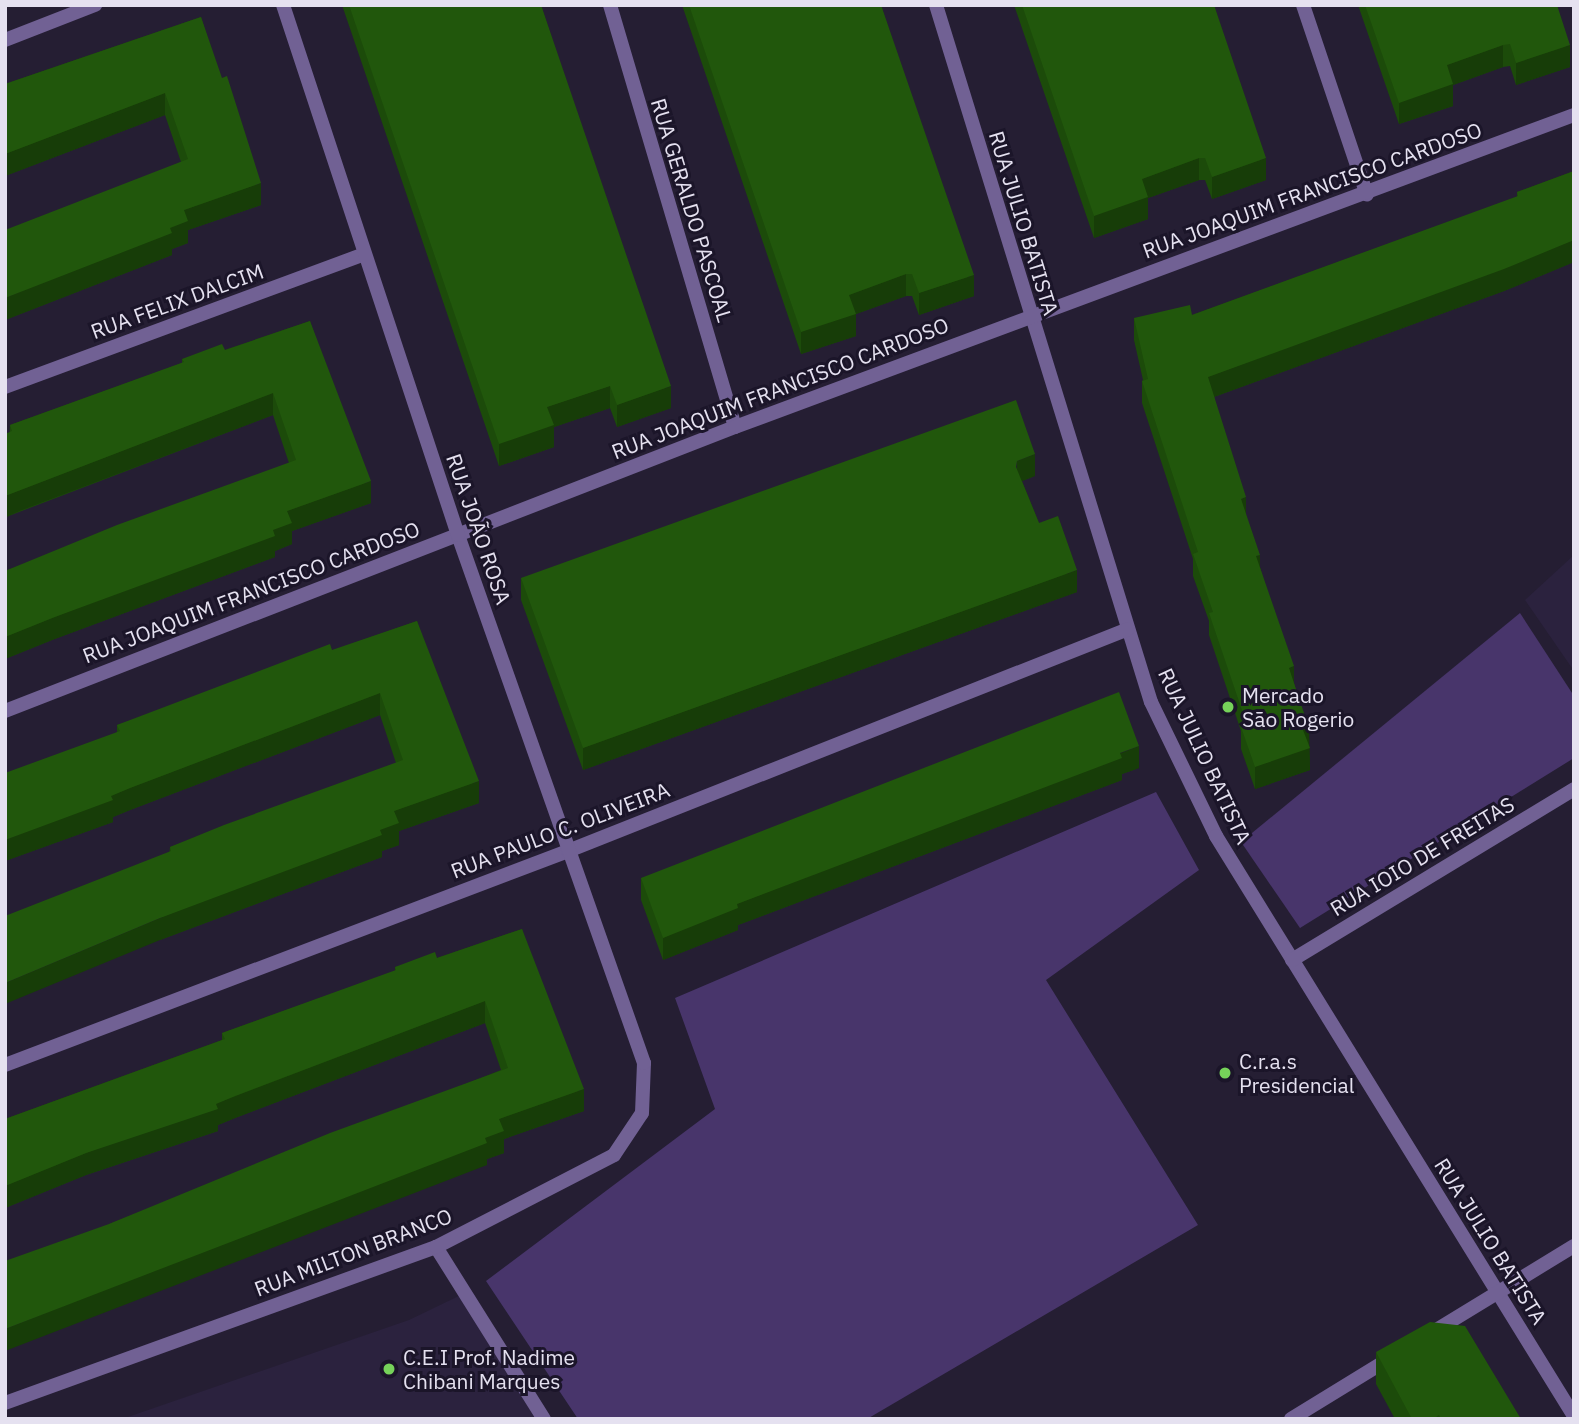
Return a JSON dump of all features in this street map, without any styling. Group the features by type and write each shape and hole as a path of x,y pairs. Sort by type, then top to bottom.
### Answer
{"street":[{"path":"5,40 95,5"},
{"name":"RUA JOÃO ROSA","path":"284,5 458,535 644,1063"},
{"name":"RUA GERALDO PASCOAL","path":"610,5 735,427"},
{"name":"RUA JULIO BATISTA","path":"936,5 1152,702 1216,836 1574,1416"},
{"path":"1303,5 1367,195"},
{"name":"RUA JOAQUIM FRANCISCO CARDOSO","path":"5,710 1030,315 1367,195 1574,115"},
{"name":"RUA FELIX DALCIM","path":"5,387 364,254"},
{"name":"RUA PAULO C. OLIVEIRA","path":"5,1065 568,851 1128,629"},
{"name":"RUA IOIO DE FREITAS","path":"1292,960 1574,789"},
{"name":"RUA MILTON BRANCO","path":"5,1403 436,1247 614,1155 642,1113 644,1063"},
{"path":"1291,1419 1574,1246"},
{"path":"436,1247 544,1419"}],"shaded area":[{"path":"1574,555 1574,671 1525,600"},
{"path":"1520,613 1574,696 1574,758 1300,928 1241,842"},
{"path":"1156,792 1199,870 1046,980 1198,1225 867,1419 578,1419 486,1281 715,1109 675,998"},
{"name":"C.E.I Prof. Nadime Chibani Marques","path":"465,1293 544,1419 122,1419 409,1320"}],"building":[{"path":"349,5 541,5 671,386 617,405 610,386 547,407 554,425 499,444"},
{"path":"689,5 881,5 974,275 919,293 912,274 906,274 849,295 856,314 801,332"},
{"path":"1022,5 1214,5 1266,158 1212,177 1205,158 1199,158 1142,179 1148,197 1094,216"},
{"path":"1365,5 1557,5 1570,45 1516,63 1510,44 1503,45 1447,65 1453,84 1399,103"},
{"path":"201,17 222,78 227,76 261,183 184,210 188,221 170,228 172,233 5,298 5,230 188,159 165,93 5,154 5,84"},
{"path":"1574,171 1574,240 1504,269 1208,377 1246,497 1241,499 1260,555 1256,556 1294,666 1289,668 1309,728 1303,730 1310,748 1255,767 1241,727 1247,725 1209,613 1213,612 1193,554 1198,552 1142,381 1148,379 1134,318 1190,305 1192,315 1518,196 1517,192"},
{"path":"310,321 371,481 287,511 292,523 273,530 275,536 5,637 5,571 117,525 296,460 273,393 5,496 5,434 12,431 10,425 184,362 182,359 222,344 225,350"},
{"path":"1016,400 1035,454 1017,461 1016,467 1039,523 1058,516 1077,570 583,748 521,578"},
{"path":"417,621 479,781 394,811 399,823 380,830 382,835 160,918 5,983 5,916 171,851 170,847 224,825 403,760 380,693 130,788 111,796 113,800 5,840 5,773 120,731 117,725 330,644 332,650"},
{"path":"1119,692 1139,746 1120,753 1122,758 737,904 738,908 663,938 641,878"},
{"path":"522,929 584,1089 499,1119 504,1131 485,1138 487,1143 5,1329 5,1261 109,1224 330,1133 508,1068 485,1001 235,1096 216,1104 218,1109 86,1153 5,1186 5,1119 225,1039 222,1033 396,970 395,967 435,952 437,958"},
{"path":"1430,1322 1465,1326 1521,1419 1441,1419 1439,1415 1433,1419 1412,1419 1376,1352"}],"place":[{"name":"Mercado São Rogerio","path":"1228,707"},
{"name":"C.r.a.s Presidencial","path":"1225,1073"},
{"name":"C.E.I Prof. Nadime Chibani Marques","path":"389,1369"}]}
